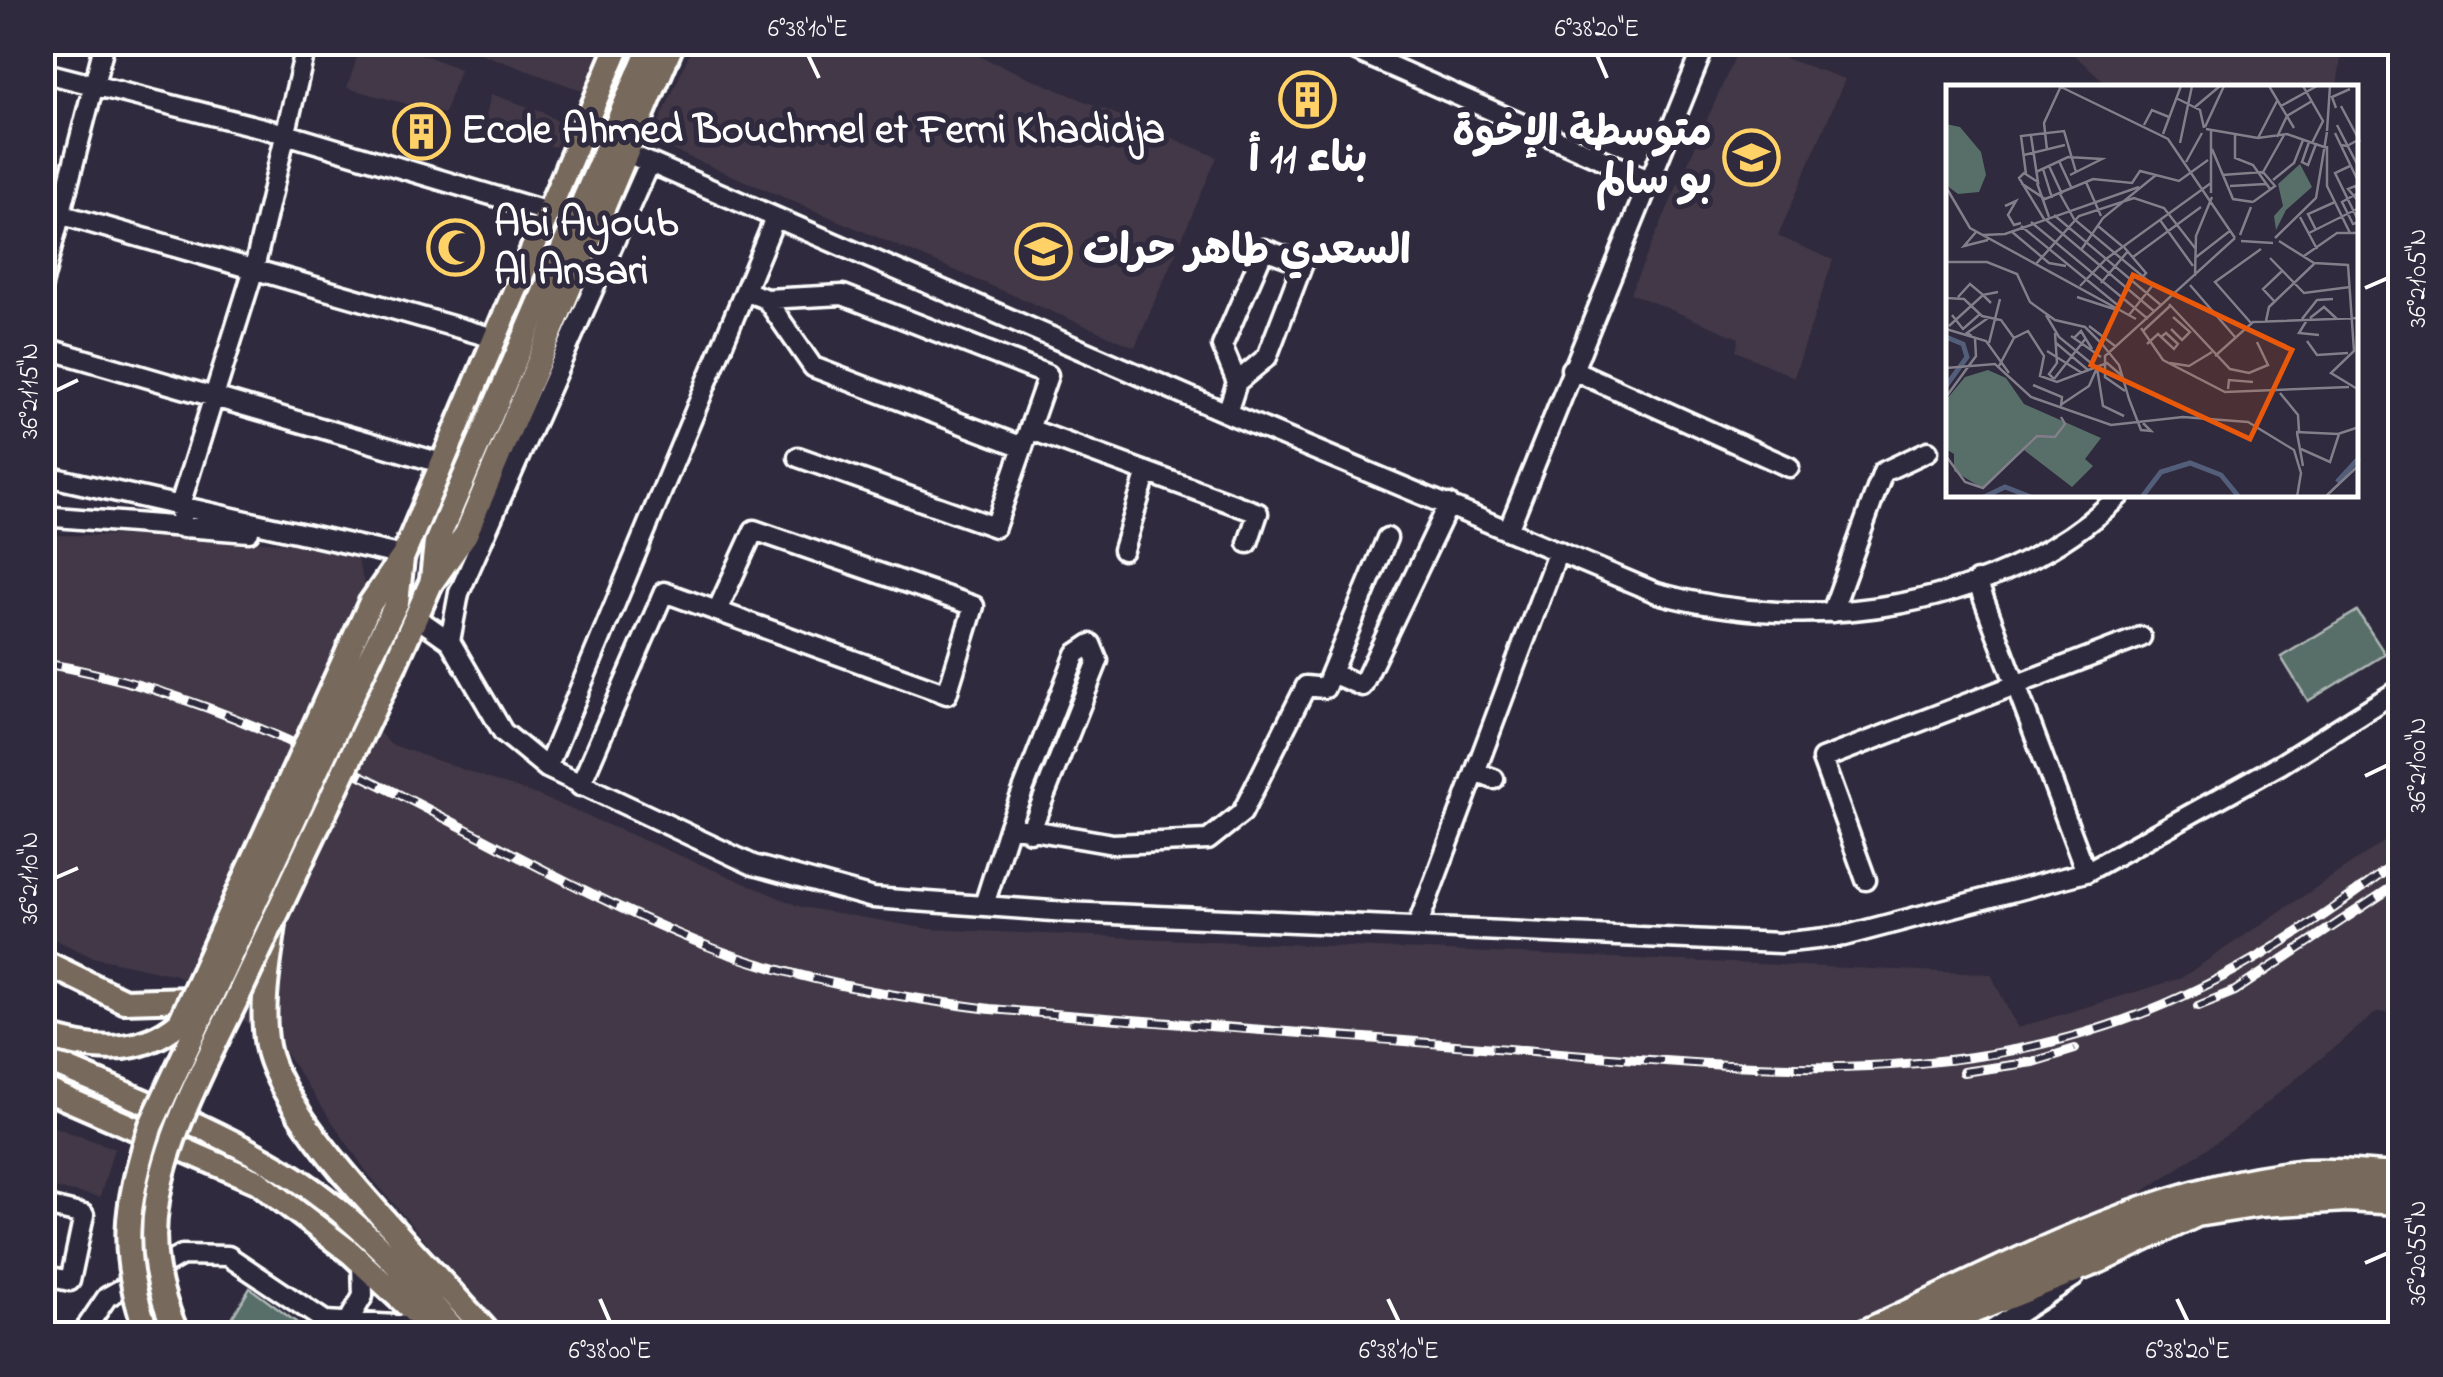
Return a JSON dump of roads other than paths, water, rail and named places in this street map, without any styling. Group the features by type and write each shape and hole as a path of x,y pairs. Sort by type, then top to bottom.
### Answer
{"highway":[{"path":"1866,1334 2161,1202 2229,1186 2312,1174 2400,1178"},
{"path":"1909,1334 2098,1258 2196,1212 2260,1202 2346,1197 2400,1200"}],"main road":[{"path":"42,1035 104,1050 163,1036 180,1022 358,658 397,602 402,556 620,42"},
{"path":"444,457 514,319 633,42"},
{"path":"431,583 436,543 652,42"},
{"path":"176,1334 161,1297 152,1242 157,1198 206,1065 431,583 466,534 638,158 673,42"},
{"path":"148,1334 131,1290 126,1242 131,1184 151,1125 358,658"},
{"path":"275,916 264,1004 268,1046 280,1087 312,1134 489,1334"},
{"path":"42,961 124,1001 191,999"},
{"path":"42,1058 230,1140 295,1178 348,1219 412,1280 458,1334"},
{"path":"42,1088 258,1182 362,1265 433,1332"}],"street":[{"path":"42,285 51,211 105,42"},
{"path":"183,528 179,508 254,270 307,42"},
{"path":"1336,42 1649,180"},
{"path":"1509,528 1706,42"},
{"path":"42,72 286,134 548,212"},
{"path":"450,641 459,594 638,158 1227,413 1657,593 1715,609 1775,614 1902,606 1977,581 2036,553 2100,514 2117,498"},
{"path":"51,211 495,335"},
{"path":"547,768 775,218"},
{"path":"1227,413 1237,382 1267,358 1303,262 1264,249 1222,346 1237,382"},
{"path":"745,291 766,299 843,295 1048,375 995,527 798,457"},
{"path":"766,299 813,367 1026,438 1147,472 1258,513 1248,543"},
{"path":"42,347 214,398 444,457"},
{"path":"1571,369 1789,466"},
{"path":"1832,612 1882,472 1928,451"},
{"path":"1123,550 1147,472"},
{"path":"42,475 402,556"},
{"path":"1331,673 1362,686 1449,504"},
{"path":"42,516 299,534"},
{"path":"42,526 88,520"},
{"path":"580,786 664,592 948,694 974,606 754,530 717,611"},
{"path":"1009,826 1113,844 1208,840 1242,813 1306,686 1326,688 1387,538"},
{"path":"1417,928 1558,550"},
{"path":"1977,581 2086,872"},
{"path":"416,617 450,641 503,732 547,768 785,876 873,898 1417,928 1780,943 1862,932 2086,872 2281,764 2400,688"},
{"path":"1866,880 1822,759 2141,638"},
{"path":"984,906 1009,826 1079,650 1091,644 1098,660 1030,832"},
{"path":"1050,722 1069,730"},
{"path":"1475,772 1494,779"},
{"path":"42,1204 84,1216 70,1281 42,1275"},
{"path":"82,1334 107,1297 182,1254 228,1256 326,1321 433,1332"},
{"path":"1986,1334 2041,1302 2098,1258"},
{"path":"348,1322 363,1296 362,1265"}],"railway":[{"path":"42,663 129,682 213,710 295,744 614,905 731,955 840,985 990,1009 1734,1065 1810,1067 1960,1059 2034,1046 2107,1026 2186,995 2296,933 2400,860"},
{"path":"2198,1006 2235,991 2400,882"},
{"path":"1963,1072 2033,1062 2075,1049"}],"place":[{"name":"بناء 11 أ","path":"1308,100"},
{"name":"Ecole Ahmed Bouchmel et Ferni Khadidja","path":"422,131"},
{"name":"متوسطة الإخوة بو سالم","path":"1751,158"},
{"name":"Abi Ayoub Al Ansari","path":"455,248"},
{"name":"السعدي طاهر حرات","path":"1044,252"}]}
